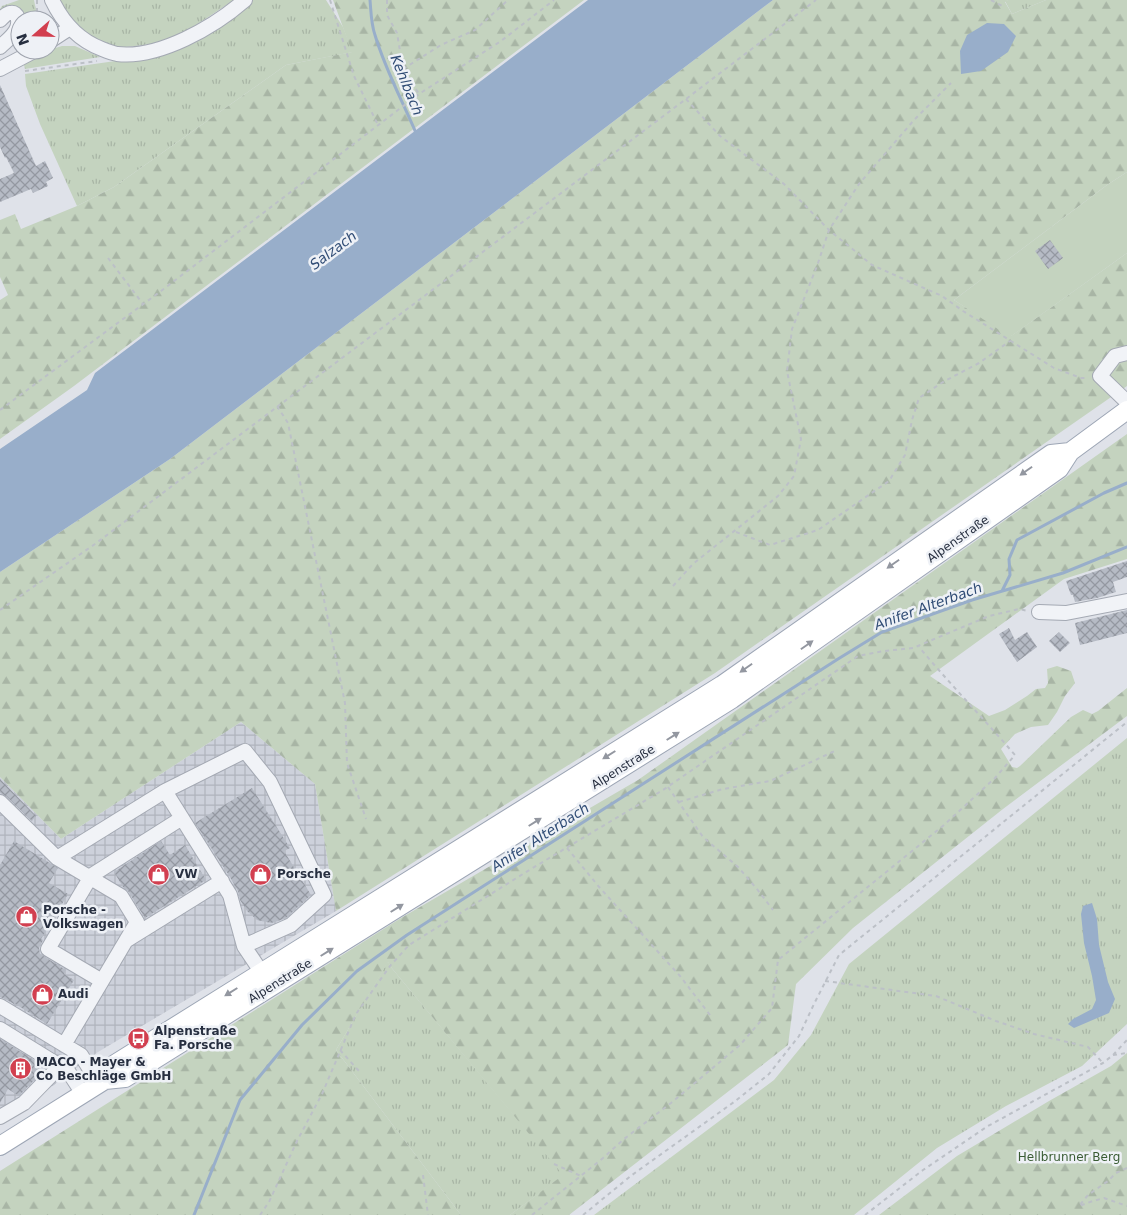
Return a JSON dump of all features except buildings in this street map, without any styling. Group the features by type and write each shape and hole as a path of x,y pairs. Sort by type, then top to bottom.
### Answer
{"main road":[{"name":"Alpenstraße","path":"102,1082 125,1078 732,699 1059,469 1070,452 1127,410"},
{"name":"Alpenstraße","path":"0,1146 102,1082 115,1064 722,685 1051,454 1070,452"}],"street":[{"path":"52,0 70,28 81,38 95,47 115,54 146,51 180,41 211,24 244,0"},
{"path":"0,20 11,12 17,15 19,21 14,33 0,47"},
{"path":"60,35 70,28"},
{"path":"6,66 17,60"},
{"path":"1127,353 1114,356 1100,376 1127,402"},
{"path":"1039,612 1066,613 1127,601"},
{"path":"57,858 165,791 245,751 270,782 324,895 291,925 244,946"},
{"path":"165,791 230,895 244,946 262,972"},
{"path":"0,802 57,858 121,896 137,922 64,1045"},
{"path":"102,981 48,948 90,878 182,818"},
{"path":"124,942 222,881"},
{"path":"0,1006 81,1055 102,1082"},
{"path":"0,1029 68,1071 83,1094"},
{"path":"0,1117 24,1103 60,1066"}],"path":[{"path":"330,0 354,76 378,125"},
{"path":"387,0 388,15 397,34 403,69 419,94"},
{"path":"403,69 441,45 475,30 508,0"},
{"path":"0,410 419,94 500,41 554,0"},
{"path":"0,610 95,544 816,0"},
{"path":"991,0 1004,7"},
{"path":"6,66 20,72 109,59 115,54"},
{"path":"673,586 693,564 778,496 794,476 801,439 787,371 792,329 829,230 859,184 914,120 951,83"},
{"path":"686,99 720,136 784,184 829,230 872,265 942,296 1054,368 1081,378 1100,376"},
{"path":"108,258 143,304"},
{"path":"735,531 770,545 818,530 826,525 889,481 905,455 912,420 919,398 943,382 979,363 1010,341"},
{"path":"277,406 288,423 345,703 347,763 366,819"},
{"path":"260,1215 269,1202 297,1141 322,1094 356,1014 390,966 409,945 668,787 858,656 913,648 989,616 1019,609 1039,612"},
{"path":"532,1215 740,1045 772,1008 778,960 944,825 995,778 1015,754 946,679 919,646"},
{"path":"582,1215 632,1175 734,1102 769,1074 799,1036 839,955 1127,722"},
{"path":"679,802 723,789 770,781 837,750"},
{"path":"668,787 703,837 738,867 773,910"},
{"path":"567,848 600,888 680,976 710,1015"},
{"path":"826,981 936,996 996,1021 1034,1034 1088,1047 1103,1063"},
{"path":"864,1215 923,1170 988,1126 1103,1063 1127,1040"},
{"path":"340,1050 359,1071"},
{"path":"1113,1055 1127,1053"},
{"path":"554,1164 581,1176"},
{"path":"1127,1168 1116,1173 1088,1195 1079,1206 1104,1198 1127,1206"},
{"path":"423,1175 428,1215"}],"shaded area":[{"path":"241,722 315,784 336,911 98,1052 23,1108 0,1122 0,777 61,839"}],"green space":[{"path":"19,0 34,0 36,10 19,10 14,6 6,7 0,14 2,6"},
{"path":"60,0 234,0 184,33 152,44 117,48 85,33 66,13"},
{"path":"252,0 326,0 343,27 353,52 286,65 114,187 77,206 40,124 26,86 25,74 136,58 220,24"},
{"path":"333,0 584,0 74,386 0,439 0,300 8,295 0,277 0,220 15,214 21,229 77,206 114,187 286,65 352,52"},
{"path":"773,0 1008,0 1005,2 1012,14 1046,0 1127,0 1127,172 954,300 1011,336 1127,253 1127,386 715,673 336,911 315,784 241,722 61,839 0,777 0,572 170,459"},
{"path":"1046,0 1012,14 1005,1"},
{"path":"75,46 100,57 25,69 24,65 29,60 60,60 60,47"},
{"path":"1127,172 1127,253 1010,337 954,300 1107,185"},
{"path":"1127,434 1127,559 1064,579 930,676 989,716 1005,710 1036,689 1045,688 1048,683 1047,669 1057,666 1071,671 1075,683 1048,725 1031,727 1015,734 1001,749 1012,767 1017,768 1020,766 1071,717 1083,710 1092,714 1098,711 1127,688 1127,716 1003,809 853,928 796,984 788,1045 569,1215 510,1215 563,1175 388,962 336,1050 461,1215 0,1215 0,1171 401,918 638,780"},
{"path":"1127,738 1127,1024 1082,1066 1006,1106 937,1148 854,1215 594,1215 774,1080 811,1035 849,964"},
{"path":"388,961 390,966 564,1175 510,1215 461,1215 336,1050"},
{"name":"Hellbrunner Berg","path":"1127,1053 1127,1215 879,1215 957,1156 1111,1066"}],"water":[{"name":"Salzach","path":"588,0 773,0 170,459 0,572 0,449 87,390 95,373"},
{"path":"987,23 1004,24 1016,36 1008,52 981,71 961,74 960,51 967,35"},
{"path":"1092,903 1097,919 1099,945 1108,982 1115,999 1109,1013 1074,1028 1068,1024 1073,1019 1092,1009 1096,1000 1084,943 1081,914 1083,906"}],"waterway":[{"name":"Kehlbach","path":"370,0 371,18 379,48 416,133"},
{"name":"Anifer Alterbach","path":"1002,591 1010,575 1009,559 1017,540 1104,493 1127,483"},
{"name":"Anifer Alterbach","path":"194,1215 240,1100 302,1025 357,971 407,935 882,632 972,600 1063,573 1127,547"}],"place":[{"name":"VW","path":"159,874"},
{"name":"Porsche","path":"261,874"},
{"name":"Porsche - Volkswagen","path":"27,917"},
{"name":"Audi","path":"42,994"},
{"name":"Alpenstraße Fa. Porsche","path":"138,1038"},
{"name":"MACO - Mayer & Co Beschläge GmbH","path":"20,1069"}]}
